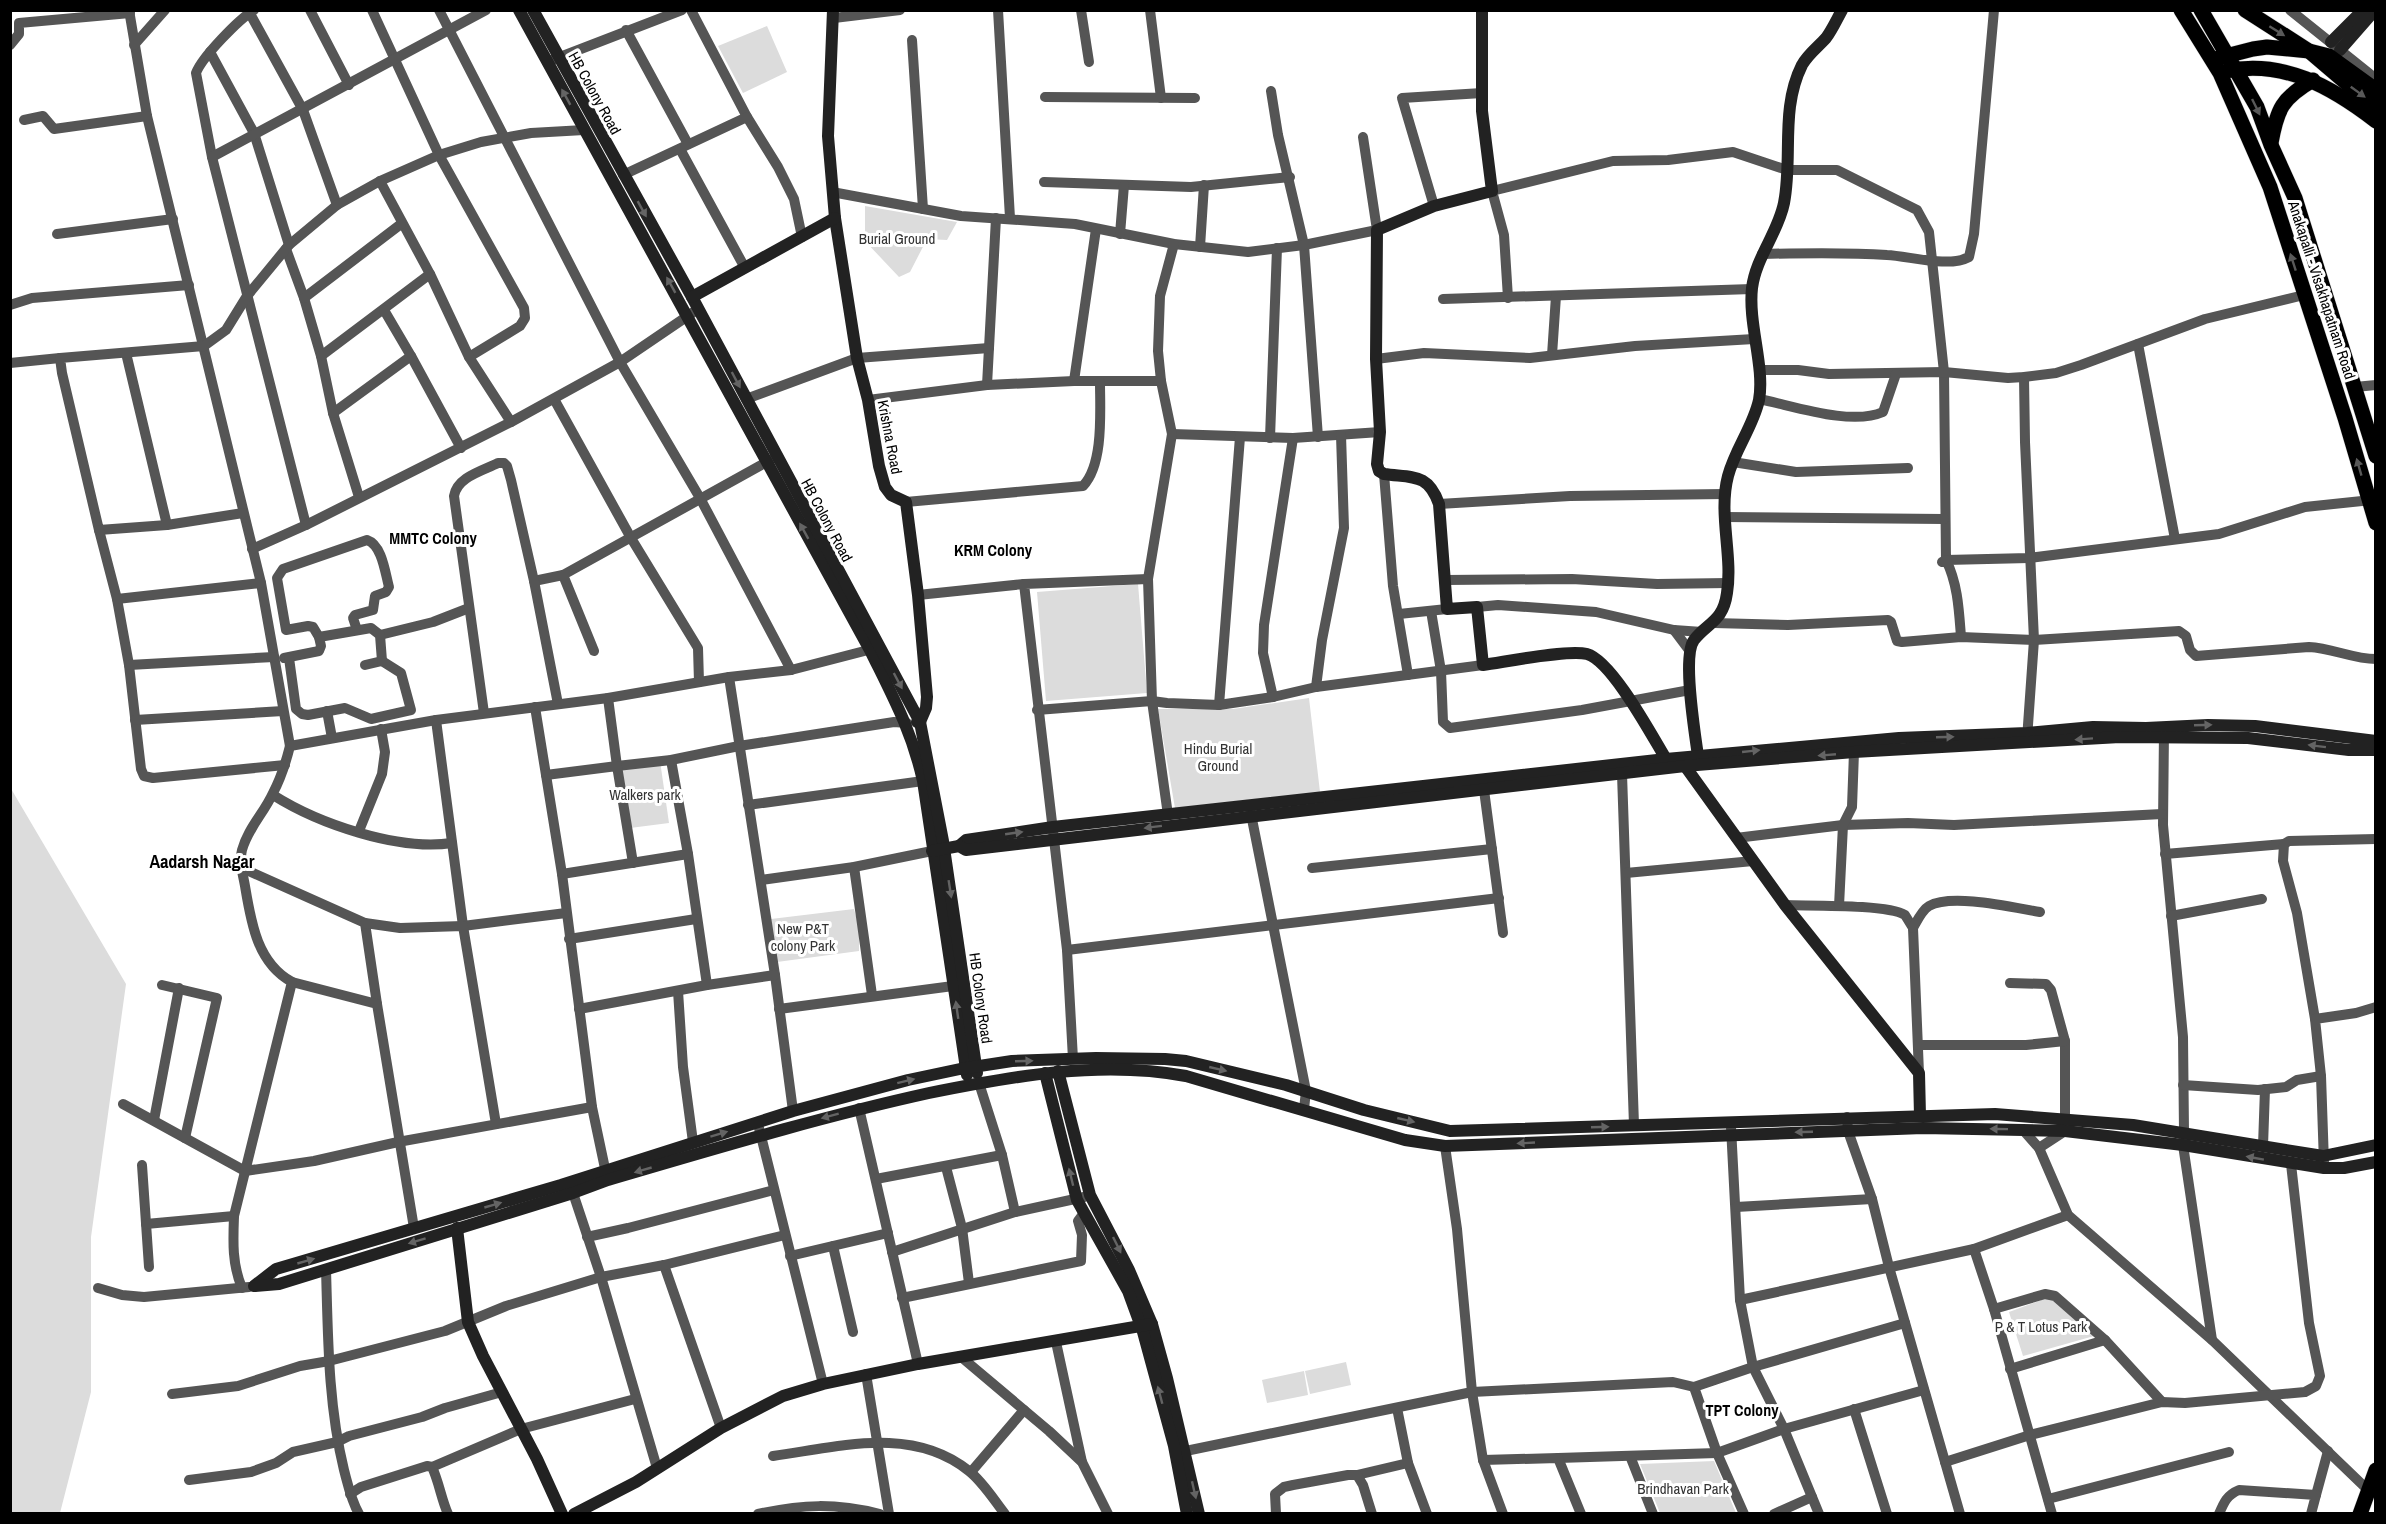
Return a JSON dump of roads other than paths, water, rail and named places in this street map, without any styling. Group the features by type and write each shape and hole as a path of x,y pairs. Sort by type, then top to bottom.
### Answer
{"main road":[{"path":"2181,10 2224,64 2292,72 2313,80 2376,121"},
{"path":"2201,10 2224,64"},
{"path":"2245,10 2309,51 2376,105"},
{"path":"2224,64 2268,47 2309,51 2329,56 2376,90"},
{"name":"Anakapalli - Visakhapatnam Road","path":"2224,64 2257,107 2295,198 2376,456"},
{"name":"Anakapalli - Visakhapatnam Road","path":"2224,64 2270,187 2342,408 2376,524"},
{"path":"2271,145 2276,115 2282,103 2313,80"},
{"path":"2360,1514 2376,1470"}],"street":[{"path":"134,45 165,10"},
{"path":"310,10 349,85"},
{"path":"372,10 439,155 524,308 525,318 520,326 470,357"},
{"path":"439,10 620,362 700,498 791,670"},
{"path":"212,157 486,10"},
{"path":"519,10 553,59 584,130 693,307 771,460 562,575 534,581"},
{"name":"HB Colony Road","path":"533,10 553,59 623,175 693,307 746,399 771,460 874,648 920,722 974,1084"},
{"path":"553,59 664,13 682,10"},
{"path":"691,10 747,117 778,167 794,199 802,237"},
{"path":"834,14 900,10"},
{"path":"998,10 1010,218"},
{"path":"1081,10 1089,62"},
{"path":"1150,10 1161,98"},
{"path":"1482,10 1482,111 1492,191 1504,235 1508,298"},
{"path":"1698,756 1690,690 1689,650 1694,640 1714,623 1723,608 1728,583 1725,494 1733,462 1759,399 1760,370 1754,339 1752,289 1756,269 1784,204 1787,120 1793,89 1803,64 1827,36 1842,10"},
{"path":"1762,254 1888,255 1934,261 1965,260 1969,257 1972,248 1994,10"},
{"path":"2290,10 2376,79"},
{"path":"2333,46 2363,10"},
{"path":"2333,46 2375,10"},
{"path":"306,525 212,157 196,73 200,63 251,11 303,110 337,205"},
{"path":"10,45 19,34 19,23 129,12 147,116 261,583 290,746 273,795 252,825 242,852 242,868 256,938 268,960 280,975 292,982 377,1004"},
{"name":"Krishna Road","path":"834,14 828,136 835,218 857,358 868,400 885,487 891,495 906,502"},
{"path":"626,30 745,268"},
{"path":"912,40 922,209"},
{"path":"210,52 254,133 321,356 333,413 359,497"},
{"path":"1271,91 1278,135 1290,177 1304,245 1318,437"},
{"path":"1434,206 1402,98 1482,93"},
{"path":"1045,97 1195,98"},
{"path":"24,120 43,116 54,129 147,116"},
{"path":"623,175 747,117"},
{"path":"10,363 204,346 226,330 247,296 288,247 337,205 380,181 439,155 531,133 584,130"},
{"path":"1363,137 1377,230 1376,359 1380,432 1377,464 1379,471 1384,474 1426,481 1434,489 1439,504 1447,609"},
{"path":"832,192 961,216 1076,224 1096,230 1174,244 1248,252 1304,245 1377,230 1434,206 1613,161 1668,160 1725,152 1740,153 1787,170 1837,170 1917,210 1929,232 1934,261 1944,372 1943,561 1952,573 1961,638"},
{"path":"1044,182 1204,185 1290,177"},
{"path":"380,181 401,224 430,274 470,357 511,422"},
{"path":"1120,234 1124,185"},
{"path":"1200,248 1204,185"},
{"path":"252,549 306,525 461,448 620,362 745,268 835,218"},
{"path":"987,385 996,218"},
{"path":"57,234 172,219"},
{"path":"304,298 401,224"},
{"path":"1074,381 1096,230"},
{"path":"1168,815 1152,700 1148,579 1172,434 1161,381 1158,351 1160,297 1174,244"},
{"path":"1270,438 1277,248"},
{"path":"321,356 430,274"},
{"path":"10,304 32,298 189,285"},
{"path":"1443,299 1752,289"},
{"path":"1760,370 1798,370 1829,374 1944,372 2008,378 2056,373 2205,319 2304,295"},
{"path":"1552,355 1556,296"},
{"path":"384,310 461,448"},
{"path":"1376,359 1424,353 1530,358 1635,346 1754,339"},
{"path":"2138,344 2175,539"},
{"path":"746,399 857,358 988,348"},
{"path":"126,353 167,525"},
{"path":"333,413 411,356"},
{"path":"60,358 117,599 129,665 141,769 144,776 153,778 285,765"},
{"path":"1759,399 1847,417 1872,417 1883,412 1896,374"},
{"path":"2025,377 2029,558 2034,640 2027,738"},
{"path":"868,400 987,385 1074,381 1161,381"},
{"path":"546,775 671,760 739,746 894,722 920,722 926,708 927,697 918,595 906,502 1083,486 1089,481 1098,445 1101,414 1100,382"},
{"path":"2355,387 2376,385"},
{"path":"554,399 631,538 698,648 699,682"},
{"path":"1172,434 1293,438 1380,432"},
{"path":"1316,687 1322,640 1344,528 1341,435"},
{"path":"1219,705 1240,437"},
{"path":"1273,697 1263,653 1264,625 1293,438"},
{"path":"1733,462 1796,472 1908,468"},
{"path":"484,713 454,496 462,480 498,463 504,463 507,466 534,581 558,704"},
{"path":"1384,474 1393,586 1408,675"},
{"path":"1439,504 1570,496 1725,494"},
{"path":"1943,561 2029,558 2219,534 2306,507 2362,501"},
{"path":"99,530 167,525 243,513"},
{"path":"1725,517 1944,519"},
{"path":"286,630 277,578 279,573 305,561 367,540 377,547 389,586 386,592 375,596 374,610 355,615 353,618 357,630"},
{"path":"562,575 594,651"},
{"path":"918,595 1024,584 1148,579"},
{"path":"1446,580 1572,579 1657,584 1728,583"},
{"path":"117,599 261,583"},
{"path":"1024,584 1067,950 1073,1059"},
{"path":"1399,614 1498,605 1596,612 1674,630 1702,632"},
{"path":"1477,607 1482,665"},
{"path":"380,635 433,622 469,608"},
{"path":"1431,611 1441,671 1443,722 1450,728 1690,690"},
{"path":"1714,623 1788,625 1888,620 1893,627 1897,641 1902,642 1961,638 2034,640 2179,631 2186,636 2190,650 2196,656 2320,647 2362,659 2376,659"},
{"path":"129,665 289,658 319,651 321,646 313,627 270,633"},
{"path":"319,637 371,628 380,635 382,661"},
{"path":"1674,630 1689,650"},
{"path":"290,746 413,723 608,698 729,677 791,670 874,648 907,723 916,750 938,850 953,986 971,1067"},
{"path":"1037,710 1152,700 1167,703 1219,705 1273,697 1316,687 1567,653 1585,653 1597,659 1632,701 1666,759 1685,766 1785,905 1919,1073"},
{"path":"289,658 296,709 302,714 308,715 345,708 371,719 411,710"},
{"path":"365,664 382,661 401,673 413,723"},
{"path":"729,677 761,880 793,1111"},
{"path":"608,698 633,863"},
{"path":"535,707 562,874 592,1107 606,1176"},
{"path":"135,720 283,711"},
{"path":"327,711 332,738"},
{"path":"436,720 463,926 496,1124"},
{"path":"1054,833 1666,759 1826,744 2120,737 2254,726 2376,741"},
{"path":"359,831 382,774 385,752 381,729"},
{"path":"2164,732 2248,738 2349,750 2376,750"},
{"path":"2164,732 2162,814 2183,1037 2184,1139 2212,1340"},
{"path":"761,880 854,867 959,846 966,850 1168,815 1250,811 1484,790 1685,766 2027,738"},
{"path":"1839,906 1843,825 1852,807 1854,752"},
{"path":"671,760 688,854 707,985"},
{"path":"1622,774 1634,1125"},
{"path":"748,805 923,781"},
{"path":"1484,790 1503,933"},
{"path":"273,795 318,819 359,831 414,845 432,846 452,843"},
{"path":"1250,811 1306,1091 1304,1109"},
{"path":"1736,838 1843,825 1908,823 1954,825 2162,814"},
{"path":"2165,854 2284,844 2289,841 2376,839"},
{"path":"2284,844 2283,861 2297,913 2315,1019 2324,1162"},
{"path":"1312,868 1492,849"},
{"path":"562,874 688,854"},
{"path":"1626,873 1753,861"},
{"path":"854,867 872,996"},
{"path":"242,868 365,923 400,928 463,926 566,913"},
{"path":"1067,950 1273,923 1499,898"},
{"path":"2171,916 2262,899"},
{"path":"1913,928 1927,908 1936,904 1970,901 2040,912"},
{"path":"1785,905 1839,906 1900,912 1909,921 1913,928 1920,1116"},
{"path":"569,939 696,919"},
{"path":"365,923 398,1142 414,1228"},
{"path":"579,1009 775,975"},
{"path":"248,1287 235,1271 234,1216 292,982"},
{"path":"2010,983 2046,984 2051,990 2065,1041 2066,1125"},
{"path":"162,985 217,998 185,1138"},
{"path":"779,1009 953,986"},
{"path":"154,1120 179,988"},
{"path":"678,991 682,1067 693,1142"},
{"path":"2315,1019 2356,1013 2376,1007"},
{"path":"1918,1045 2026,1045 2065,1041"},
{"path":"98,1288 122,1295 144,1297 279,1284 457,1228 606,1176 693,1142 793,1111 908,1080 1012,1061 1165,1059 1186,1061 1450,1131 1634,1125 1848,1131 1923,1128 2024,1130 2066,1125"},
{"path":"606,1176 859,1108 974,1084 1058,1071 1152,1070 1209,1081 1405,1140 1445,1146 1847,1118 1995,1114 2066,1125 2263,1146 2344,1168 2376,1162"},
{"path":"1058,1071 1090,1195 1129,1270 1147,1325 1199,1514"},
{"path":"1045,1073 1077,1200 1147,1325"},
{"path":"2183,1085 2286,1088 2297,1080 2320,1077"},
{"path":"974,1084 1002,1155 1015,1212"},
{"path":"2263,1146 2265,1089"},
{"path":"123,1104 245,1171 314,1161 398,1142 592,1107"},
{"path":"859,1108 918,1364"},
{"path":"1847,1118 1848,1131 1872,1198 1889,1267 1960,1514"},
{"path":"757,1122 823,1384"},
{"path":"2039,1148 2066,1125"},
{"path":"1731,1127 1740,1300 1753,1367 1784,1429 1819,1514"},
{"path":"2024,1130 2039,1148 2068,1215 2271,1394 2369,1491"},
{"path":"2184,1139 2291,1164 2324,1162 2376,1145"},
{"path":"1445,1146 1457,1229 1472,1392 1483,1460 1503,1514"},
{"path":"876,1179 1002,1155"},
{"path":"1945,1462 2030,1435 2162,1402 2185,1403 2305,1392 2316,1386 2320,1376 2309,1323 2291,1164"},
{"path":"142,1165 148,1267"},
{"path":"946,1167 962,1228 969,1283"},
{"path":"248,1287 276,1269 414,1228 571,1188"},
{"path":"571,1188 601,1277 657,1468"},
{"path":"586,1237 774,1190"},
{"path":"892,1252 1015,1212 1077,1200 1090,1195"},
{"path":"1736,1207 1872,1198"},
{"path":"902,1298 1081,1261 1082,1235 1078,1221 1084,1213"},
{"path":"1740,1300 1974,1249 2068,1215"},
{"path":"146,1224 234,1216"},
{"path":"457,1228 468,1322 562,1514"},
{"path":"790,1256 888,1233"},
{"path":"172,1394 238,1386 300,1366 329,1361 445,1331 506,1306 601,1277 664,1265 785,1235"},
{"path":"833,1246 853,1332"},
{"path":"1974,1249 1994,1309 2052,1514"},
{"path":"664,1265 721,1428"},
{"path":"326,1269 329,1361 337,1442 354,1512"},
{"path":"1994,1309 2050,1294 2105,1341 2162,1402"},
{"path":"1180,1451 1472,1392 1673,1382 1694,1387 1753,1367 1905,1323"},
{"path":"574,1514 636,1482 721,1428 783,1396 866,1374 1147,1325"},
{"path":"2010,1369 2105,1341"},
{"path":"1056,1342 1082,1462 1108,1514"},
{"path":"960,1356 1082,1462"},
{"path":"866,1374 889,1514"},
{"path":"1694,1387 1717,1453 1744,1514"},
{"path":"1483,1460 1717,1453 1784,1429 1924,1390"},
{"path":"189,1480 251,1472 276,1463 294,1452 337,1442 349,1436 422,1417 502,1392"},
{"path":"350,1494 361,1487 417,1467 432,1467 521,1429 635,1399"},
{"path":"1398,1408 1408,1463 1427,1514"},
{"path":"1854,1409 1887,1514"},
{"path":"971,1472 1024,1410"},
{"path":"772,1456 877,1441 915,1445 943,1454 971,1472 1005,1514"},
{"path":"1180,1451 1187,1514"},
{"path":"2311,1514 2328,1451"},
{"path":"2048,1499 2229,1452"},
{"path":"1630,1456 1653,1514"},
{"path":"1558,1458 1581,1514"},
{"path":"1276,1514 1275,1494 1284,1487 1336,1476 1357,1475 1408,1463"},
{"path":"432,1467 439,1494 448,1514"},
{"path":"1357,1475 1363,1485 1372,1514"},
{"path":"2219,1514 2224,1500 2231,1493 2239,1490 2316,1495"},
{"path":"1774,1514 1812,1497"},
{"path":"758,1514 806,1506 845,1506 880,1514"}],"district":[{"name":"MMTC Colony","path":"433,538"},
{"name":"KRM Colony","path":"993,550"},
{"name":"Aadarsh Nagar","path":"202,861"},
{"name":"TPT Colony","path":"1742,1410"}],"park label":[{"name":"Burial Ground","path":"897,238"},
{"name":"Hindu Burial Ground","path":"1218,756"},
{"name":"Walkers park","path":"645,794"},
{"name":"New P&T colony Park","path":"803,936"},
{"name":"P & T Lotus Park","path":"2041,1326"},
{"name":"Brindhavan Park","path":"1683,1488"}]}
